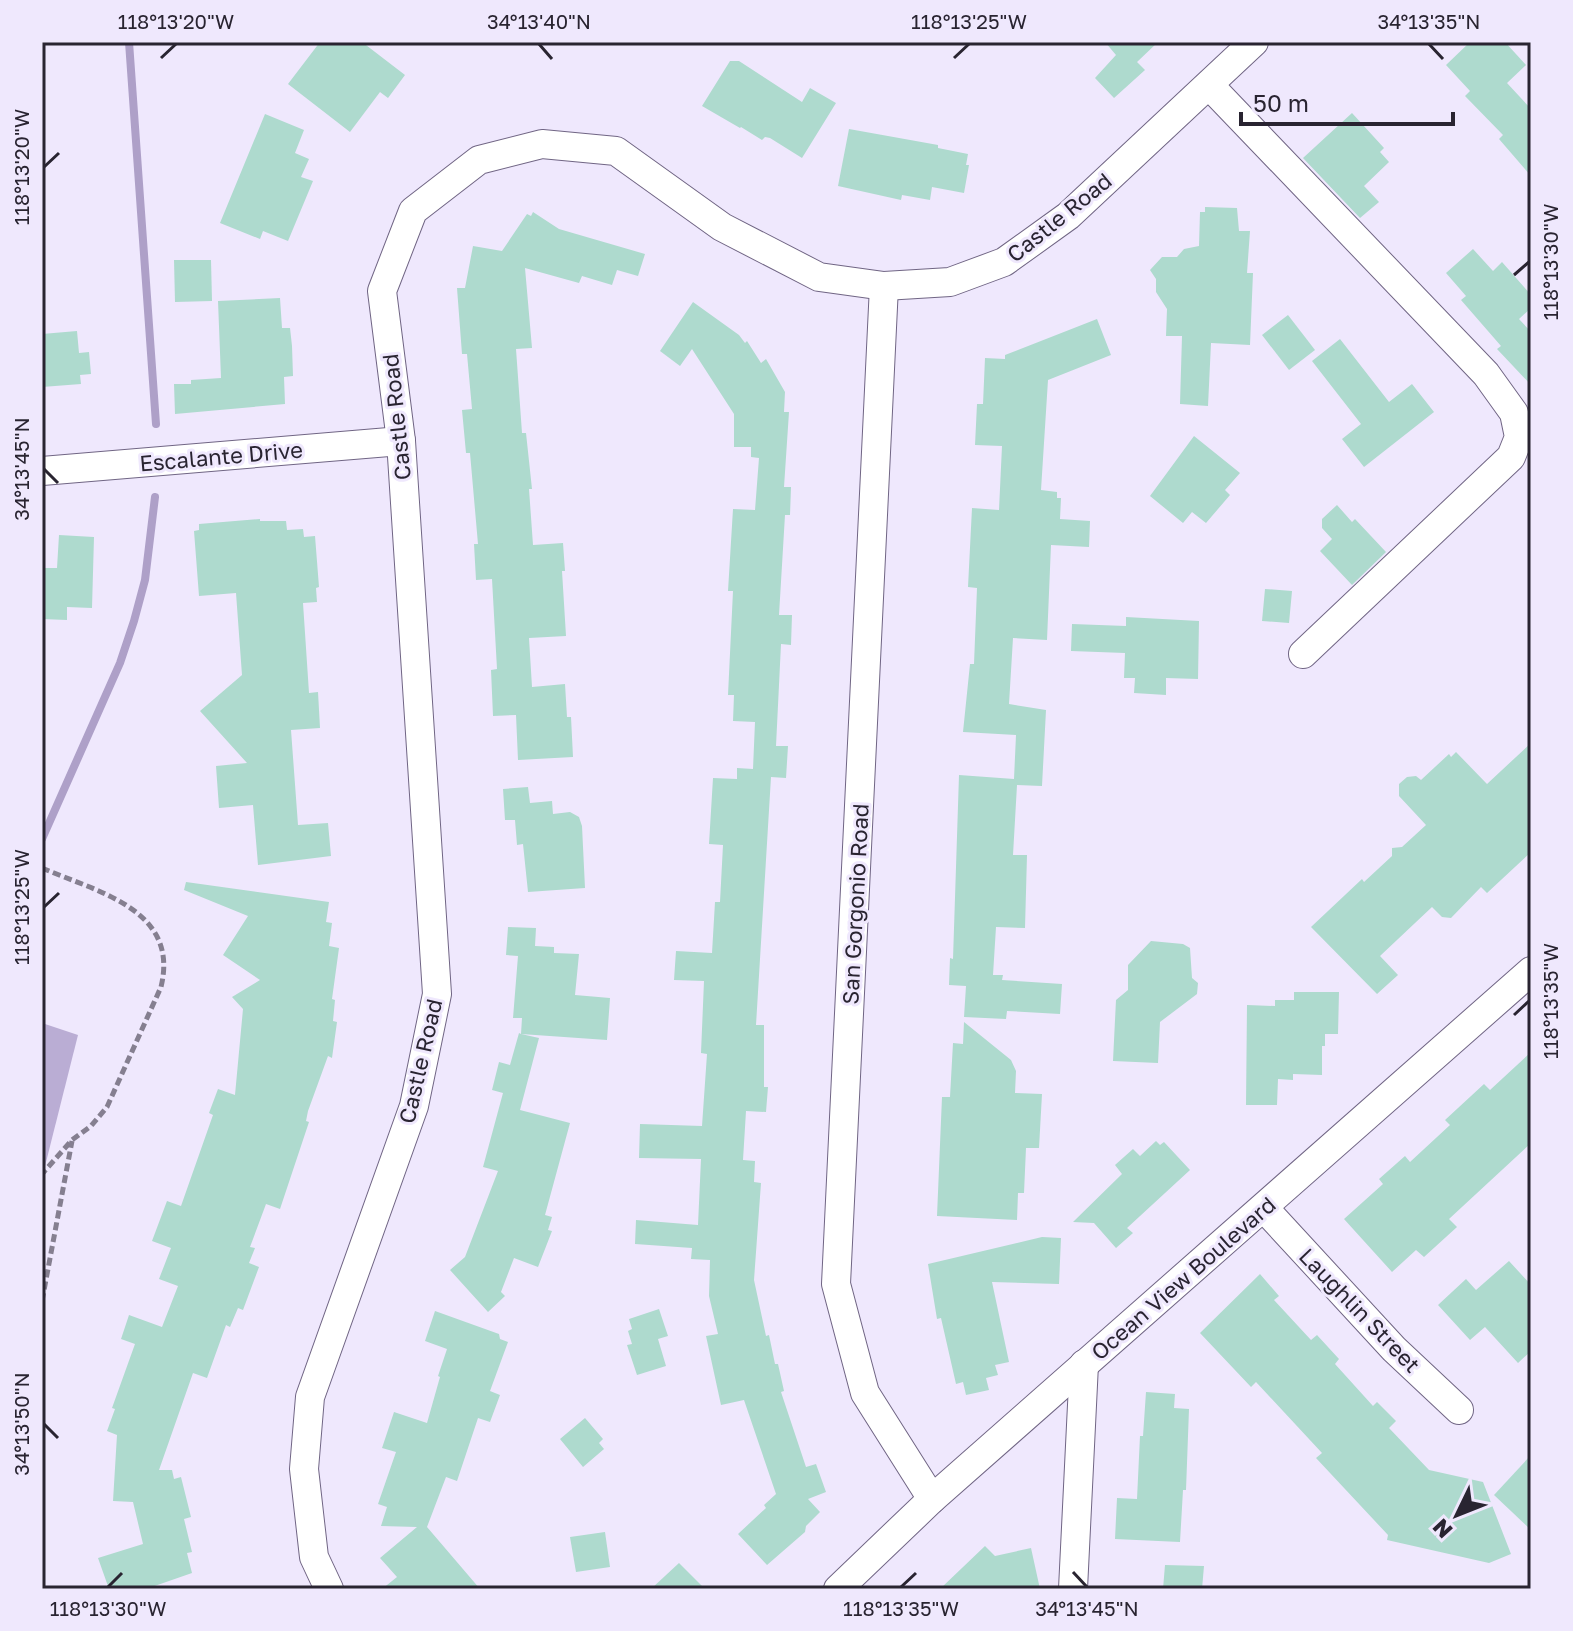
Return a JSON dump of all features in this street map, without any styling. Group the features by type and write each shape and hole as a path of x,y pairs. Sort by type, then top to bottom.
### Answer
{"street":[{"name":"Castle Road","path":"329,1589 314,1557 304,1469 310,1397 414,1106 437,994 401,441 382,291 413,211 479,160 542,144 616,151 722,227 819,277 884,286 950,282 1004,262 1068,216 1254,42"},
{"path":"1209,85 1486,374 1514,413 1519,437 1511,457 1303,654"},
{"name":"San Gorgonio Road","path":"884,286 836,1284 865,1393 932,1499"},
{"name":"Escalante Drive","path":"42,471 401,441"},
{"name":"Ocean View Boulevard","path":"838,1589 932,1499 1531,971"},
{"name":"Laughlin Street","path":"1264,1208 1394,1349 1459,1410"},
{"path":"1073,1589 1084,1364"}],"path":[{"path":"42,868 134,909 155,929 164,954 161,987 107,1107 42,1174"},
{"path":"42,1301 72,1140"}],"shaded area":[{"path":"42,1023 78,1035 42,1178"}],"building":[{"path":"320,42 362,42 405,75 388,98 380,92 350,132 288,84"},
{"path":"1105,42 1158,42 1137,62 1145,70 1114,98 1095,78 1116,55"},
{"path":"1470,42 1505,42 1526,65 1507,83 1531,109 1531,176 1499,139 1503,135 1465,96 1470,91 1446,65"},
{"path":"730,61 739,61 802,102 810,88 836,103 802,158 770,138 762,140 702,106"},
{"path":"1352,113 1384,148 1380,152 1389,162 1364,186 1379,202 1360,218 1303,158"},
{"path":"265,114 304,130 295,153 309,159 301,177 313,181 288,241 263,231 260,239 220,223"},
{"path":"849,129 938,145 938,148 968,154 964,193 932,187 930,200 902,195 901,200 838,186"},
{"path":"1205,207 1237,208 1239,231 1250,231 1247,273 1253,273 1250,345 1211,343 1208,406 1180,404 1182,336 1166,336 1167,309 1156,292 1156,279 1150,270 1162,257 1177,257 1184,249 1199,246 1200,212 1205,212"},
{"path":"533,212 559,229 645,254 638,276 617,270 612,285 582,276 579,283 525,268 532,348 516,349 522,433 526,433 532,489 529,489 533,545 563,543 565,571 562,571 566,636 529,638 532,687 565,684 573,757 518,760 516,715 493,716 491,670 497,669 492,579 476,580 474,544 478,544 470,453 466,453 462,410 472,409 467,354 462,354 457,288 465,288 473,246 502,251 527,214 531,216"},
{"path":"1473,249 1493,271 1502,262 1531,295 1531,308 1519,319 1531,332 1531,385 1497,349 1501,346 1461,300 1466,296 1446,273"},
{"path":"174,260 211,260 212,301 175,302"},
{"path":"280,298 282,328 290,328 292,346 293,376 284,377 285,404 175,414 174,384 221,378 218,301"},
{"path":"693,302 739,335 745,343 747,341 761,363 766,359 785,392 784,412 789,412 784,487 791,487 790,515 785,515 779,615 792,615 791,645 781,644 776,746 788,746 786,778 771,777 756,1025 764,1025 764,1087 768,1087 766,1112 746,1111 743,1160 755,1161 754,1182 761,1183 754,1280 766,1336 769,1335 775,1364 778,1364 784,1391 781,1392 806,1467 816,1464 826,1492 808,1499 820,1512 806,1526 805,1532 767,1565 738,1534 776,1494 744,1400 721,1405 706,1336 718,1334 709,1296 710,1260 691,1259 692,1248 635,1244 636,1220 698,1225 701,1159 639,1158 640,1124 702,1126 707,1054 701,1053 704,981 674,980 676,951 712,953 715,902 720,902 723,845 709,844 713,778 737,779 737,768 753,769 755,722 733,721 734,695 728,695 733,591 728,591 733,509 755,510 759,458 751,457 751,447 734,447 734,414 692,349 680,366 660,351"},
{"path":"1288,315 1315,350 1289,370 1262,335"},
{"path":"1097,319 1111,355 1048,380 1041,490 1057,492 1057,498 1061,498 1060,519 1090,521 1089,547 1051,545 1047,640 1013,638 1009,704 1046,710 1042,786 1017,785 1013,855 1027,855 1025,928 996,927 993,975 1003,975 1002,980 1062,984 1060,1014 1007,1011 1006,1019 964,1017 966,986 949,985 950,958 953,959 959,775 1014,779 1016,735 963,732 970,664 974,664 977,588 968,587 972,508 999,510 1002,446 975,445 977,404 983,404 985,358 1005,359 1005,355"},
{"path":"77,331 79,353 89,352 91,374 80,375 81,384 42,387 42,334"},
{"path":"1340,339 1389,402 1412,384 1434,412 1364,467 1342,439 1361,424 1312,361"},
{"path":"1194,436 1240,473 1225,490 1230,495 1206,523 1192,512 1183,523 1150,496"},
{"path":"1337,505 1386,552 1352,585 1320,551 1332,539 1322,528 1322,519"},
{"path":"260,519 286,521 287,530 303,529 304,537 315,536 319,587 316,588 317,602 303,603 309,693 318,692 320,728 291,730 298,825 328,823 331,856 258,865 253,805 219,808 216,766 247,763 200,711 242,675 236,593 199,596 194,531 199,530 199,524"},
{"path":"59,535 94,537 92,608 67,607 67,620 42,619 42,568 57,568"},
{"path":"1265,589 1292,591 1289,623 1262,621"},
{"path":"1126,617 1199,621 1198,679 1166,678 1166,695 1134,693 1135,678 1124,678 1125,653 1071,651 1072,624 1126,626"},
{"path":"1531,743 1531,852 1487,893 1481,887 1451,918 1442,917 1432,907 1380,956 1398,975 1377,994 1311,927 1362,879 1364,882 1392,856 1392,848 1402,847 1426,825 1399,796 1399,784 1407,777 1416,776 1421,780 1449,754 1451,757 1456,752 1487,784"},
{"path":"528,787 530,803 552,801 553,814 570,812 579,817 585,888 528,892 523,844 517,845 515,820 505,820 503,789"},
{"path":"186,882 329,902 326,922 332,923 329,946 339,948 332,999 335,1000 333,1021 337,1022 332,1058 328,1056 308,1111 306,1121 309,1122 280,1209 266,1204 250,1247 255,1248 249,1263 259,1267 243,1310 238,1308 230,1327 226,1325 207,1378 193,1373 159,1470 172,1470 174,1479 181,1477 191,1517 184,1519 192,1552 187,1553 192,1573 146,1589 109,1589 98,1558 143,1544 133,1502 113,1501 117,1435 107,1431 135,1344 121,1339 129,1315 162,1327 178,1286 159,1279 171,1248 152,1241 167,1201 181,1206 213,1115 209,1113 218,1089 235,1095 243,1009 232,997 260,980 223,955 248,916 184,890"},
{"path":"508,927 536,928 535,946 554,947 554,953 579,954 575,995 610,998 607,1040 521,1034 522,1018 513,1018 518,956 506,955"},
{"path":"1151,941 1183,944 1190,948 1192,978 1198,983 1197,994 1160,1022 1158,1063 1113,1061 1116,1000 1128,990 1128,965"},
{"path":"1294,992 1339,992 1338,1034 1325,1034 1322,1075 1293,1074 1293,1080 1278,1079 1277,1105 1246,1105 1247,1005 1275,1006 1275,1000 1294,1000"},
{"path":"964,1022 1011,1060 1016,1071 1015,1093 1042,1094 1039,1148 1026,1148 1024,1193 1018,1193 1017,1220 937,1216 942,1097 950,1097 953,1043 963,1044"},
{"path":"519,1033 539,1038 520,1110 570,1123 545,1215 552,1217 548,1230 552,1231 538,1267 514,1258 501,1292 505,1296 488,1312 450,1270 465,1257 498,1171 483,1167 503,1093 492,1090 499,1062 510,1065"},
{"path":"1531,1052 1531,1143 1449,1219 1457,1227 1424,1257 1416,1250 1392,1272 1344,1219 1383,1184 1379,1179 1405,1156 1410,1162 1450,1125 1445,1120 1484,1084 1490,1090"},
{"path":"1156,1141 1160,1145 1164,1142 1190,1170 1127,1228 1133,1233 1116,1248 1094,1223 1073,1222 1122,1174 1115,1165 1133,1149 1140,1156"},
{"path":"1042,1237 1061,1238 1059,1284 992,1282 1009,1362 995,1365 998,1375 986,1378 989,1390 966,1395 963,1382 956,1384 941,1318 937,1319 928,1264"},
{"path":"1509,1261 1531,1285 1531,1351 1518,1363 1485,1327 1470,1340 1438,1305 1466,1279 1476,1290"},
{"path":"1260,1274 1279,1296 1274,1300 1311,1340 1317,1335 1339,1359 1335,1364 1373,1406 1377,1402 1396,1421 1389,1428 1429,1470 1483,1482 1511,1554 1489,1563 1387,1540 1388,1535 1316,1458 1322,1453 1256,1382 1251,1387 1200,1333"},
{"path":"659,1309 668,1336 658,1339 666,1366 637,1375 627,1345 632,1344 628,1331 632,1329 629,1319"},
{"path":"435,1311 499,1334 500,1339 508,1342 490,1391 500,1395 490,1422 478,1418 457,1481 446,1477 427,1527 480,1589 382,1589 397,1577 380,1558 417,1527 381,1526 387,1507 378,1504 396,1452 382,1448 394,1412 427,1423 447,1349 425,1341"},
{"path":"1146,1392 1175,1394 1174,1408 1189,1409 1186,1490 1183,1490 1180,1542 1115,1539 1117,1498 1137,1499"},
{"path":"585,1418 603,1439 599,1443 604,1449 583,1467 560,1439"},
{"path":"1531,1455 1531,1530 1494,1495"},
{"path":"605,1532 610,1567 576,1572 570,1537"},
{"path":"985,1546 995,1556 1031,1548 1040,1589 940,1589"},
{"path":"679,1563 705,1589 651,1589"},
{"path":"1165,1565 1204,1566 1202,1589 1163,1589"}],"waterway":[{"path":"129,42 156,424"},
{"path":"42,839 120,663 134,621 145,580 155,497"}]}
